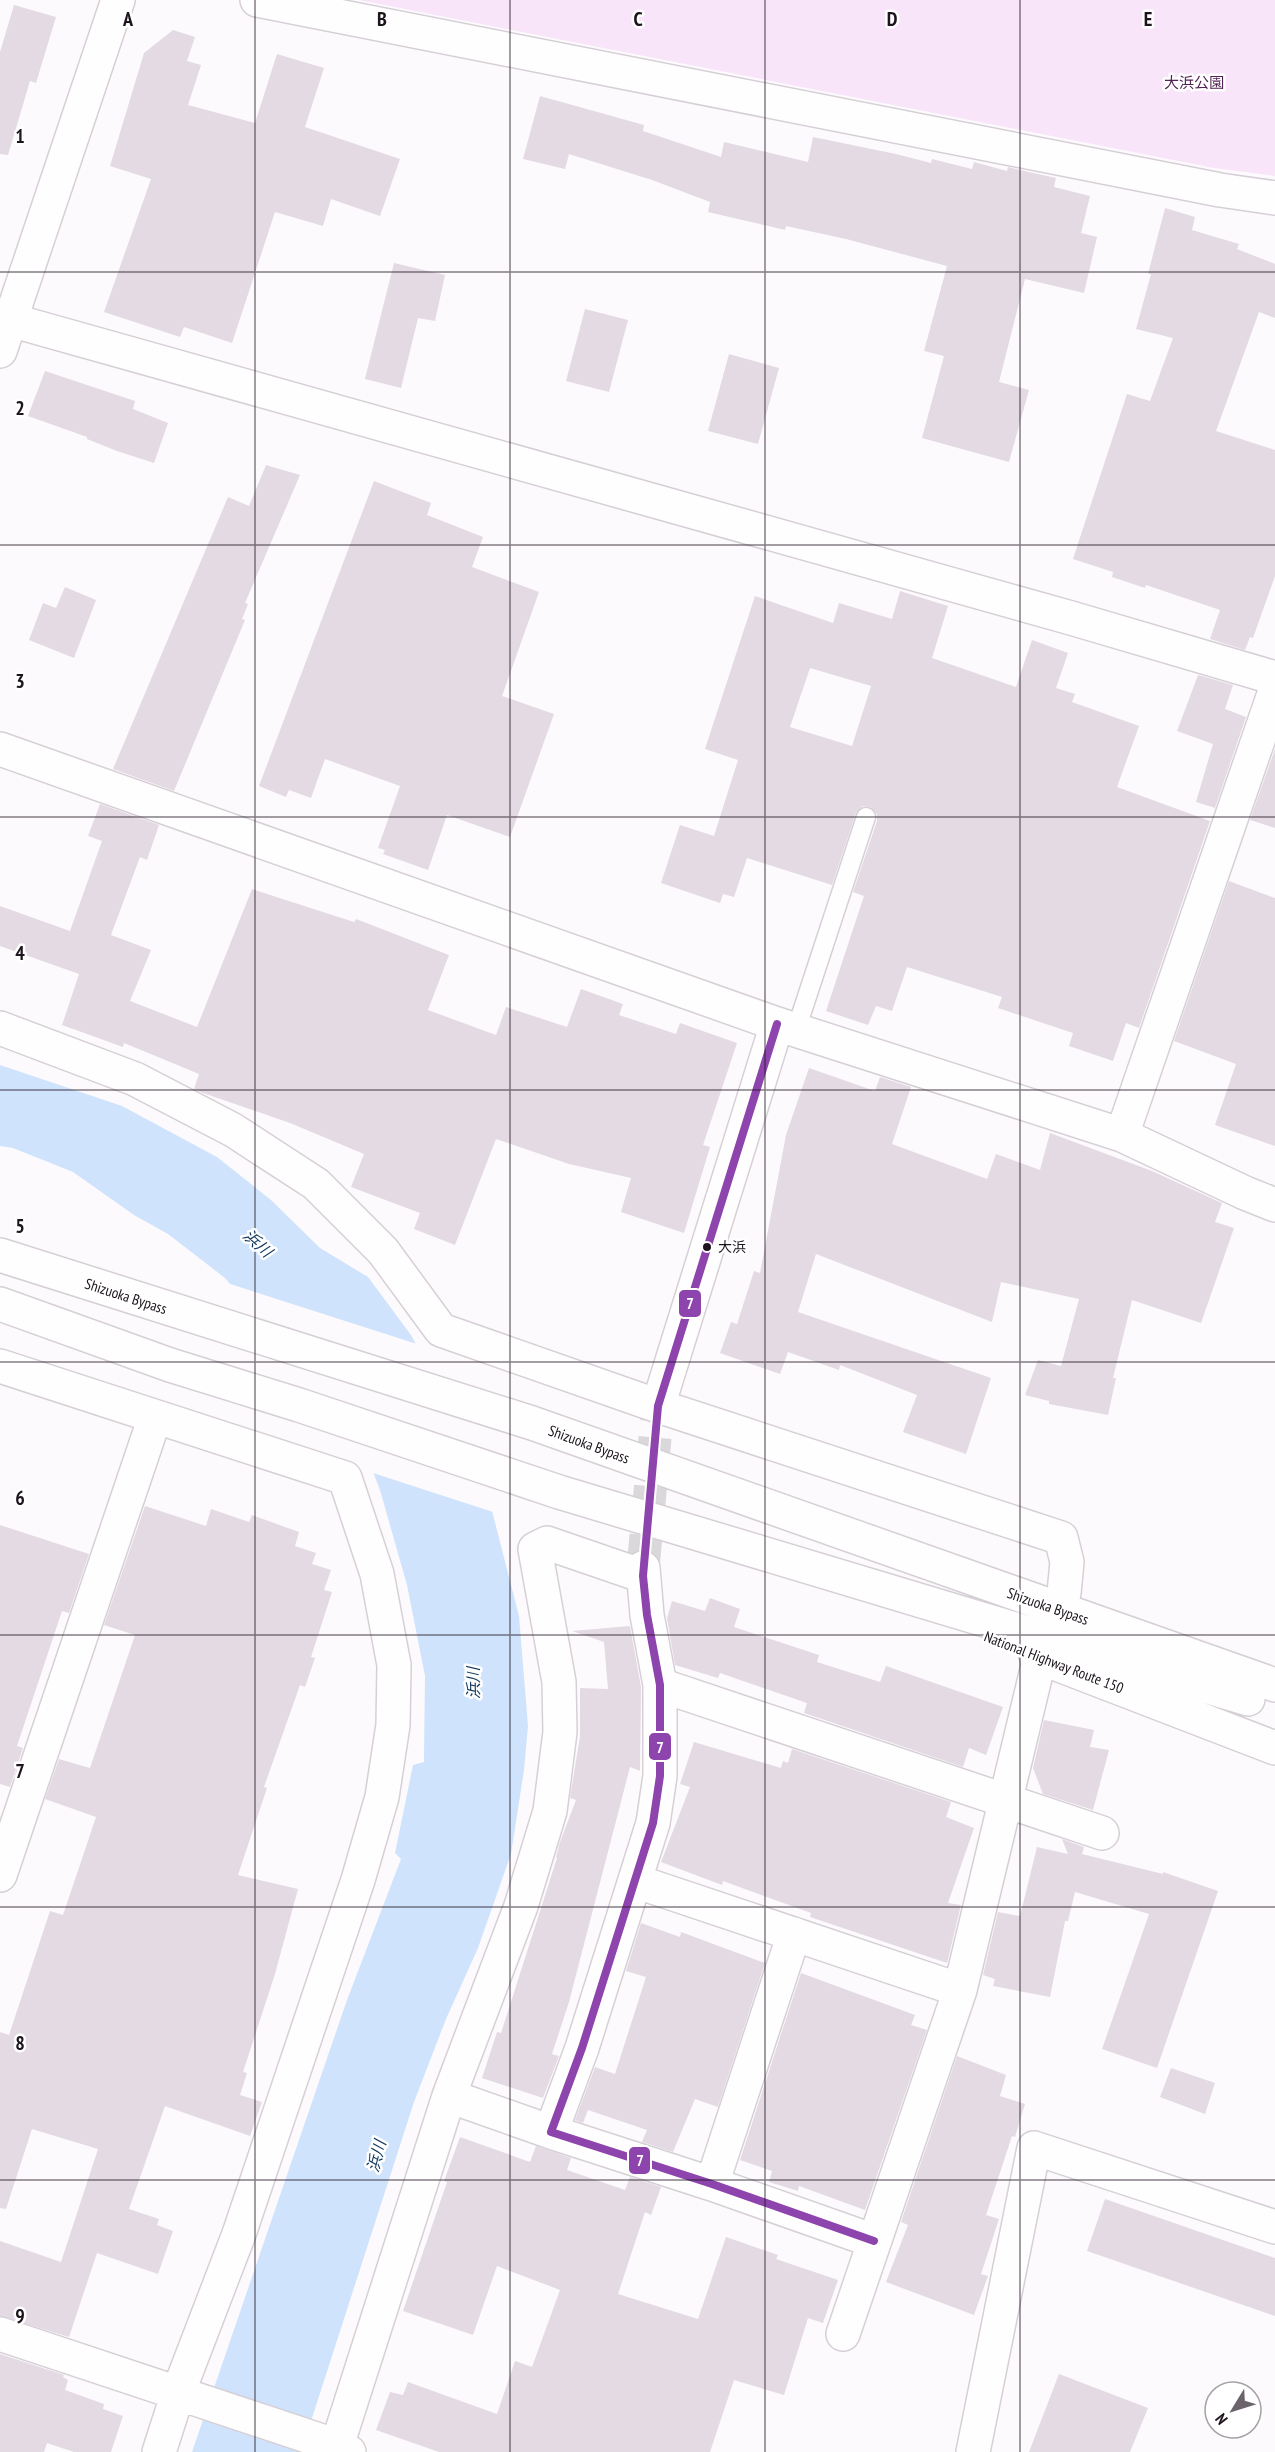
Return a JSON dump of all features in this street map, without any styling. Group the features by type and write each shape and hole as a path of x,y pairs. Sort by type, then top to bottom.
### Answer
{"main road":[{"path":"0,351 5,319 118,0"},
{"path":"257,0 1220,190 1275,198"},
{"path":"5,319 1275,678"},
{"path":"1122,1135 1275,691"},
{"path":"0,749 787,1027 1122,1135 1245,1193 1275,1204"},
{"path":"658,1406 787,1027"},
{"path":"0,1028 135,1079 232,1130 316,1184 383,1251 441,1330 658,1406 1061,1538 1067,1562 1064,1593"},
{"name":"Shizuoka Bypass","path":"0,1255 486,1409 1259,1680 1275,1708"},
{"name":"Shizuoka Bypass","path":"0,1304 170,1365 514,1477 833,1574 1259,1680"},
{"path":"0,1366 345,1478 377,1574 394,1665 393,1725 382,1797 358,1880 185,2395 159,2452"},
{"path":"0,1875 155,1417"},
{"path":"848,1535 1064,1593 1259,1680"},
{"path":"0,2334 185,2395 335,2448 449,2096 521,1906 550,1810 560,1731 559,1682 535,1549 547,1543 643,1572 647,1615 660,1685 660,1776 653,1823 582,2048 551,2132"},
{"name":"National Highway Route 150","path":"833,1574 1275,1749"},
{"path":"843,2334 960,1990 1040,1657"},
{"path":"660,1685 1102,1833"},
{"path":"635,1881 960,1990"},
{"path":"712,2184 794,1934"},
{"path":"449,2096 874,2241"},
{"path":"973,2452 1034,2148 1275,2228"}],"lane":[{"path":"787,1027 866,817"}],"green space":[{"name":"大浜公園","path":"359,0 1275,0 1275,176 1214,168"}],"water":[{"name":"浜川","path":"0,1065 122,1106 217,1157 271,1200 320,1248 368,1277 411,1335 460,1428 490,1503 519,1616 528,1726 524,1770 511,1854 478,1948 446,2019 414,2102 301,2452 192,2452 347,2000 401,1859 395,1853 413,1765 424,1762 425,1676 407,1585 380,1490 370,1464 226,1279 168,1234 134,1215 73,1172 13,1148 0,1146"}],"pier":[{"path":"224,1282 420,1345 463,1427 496,1513 370,1472 368,1466"}],"building":[{"path":"14,5 56,17 36,83 30,81 8,155 0,154 0,52"},
{"path":"173,30 195,37 187,61 201,65 188,105 255,123 277,54 324,68 305,127 400,159 380,216 331,199 323,226 275,212 232,343 184,327 180,337 104,312 151,179 110,166 144,53"},
{"path":"540,96 644,125 643,131 721,157 724,142 808,162 813,137 931,163 932,159 972,169 974,162 1007,171 1008,167 1056,178 1054,187 1090,196 1081,233 1097,237 1084,293 1025,279 999,382 1029,390 1009,462 922,438 944,356 924,351 947,266 846,239 786,226 785,230 708,212 710,202 652,180 569,154 565,169 523,159"},
{"path":"1165,208 1195,217 1192,230 1239,244 1237,249 1275,264 1275,318 1259,312 1216,431 1275,450 1275,576 1253,638 1250,637 1245,650 1210,639 1220,610 1146,585 1145,588 1112,577 1113,572 1073,559 1127,394 1150,401 1173,338 1136,329"},
{"path":"394,263 445,275 435,321 418,318 401,388 365,379"},
{"path":"585,309 628,320 609,392 566,381"},
{"path":"729,354 779,368 758,444 708,431"},
{"path":"45,371 135,401 133,409 168,423 154,463 28,416"},
{"path":"266,465 300,475 245,603 248,604 242,619 245,620 174,791 113,769 228,497 249,506"},
{"path":"374,481 431,503 427,515 483,537 472,567 539,592 502,696 554,714 510,837 447,815 428,870 383,854 385,850 378,848 400,786 325,759 311,798 289,790 286,797 259,786"},
{"path":"65,587 96,600 74,658 29,640 43,603 56,608"},
{"path":"900,591 948,606 932,658 1016,687 1032,640 1068,653 1056,688 1075,694 1072,702 1139,726 1117,787 1210,821 1139,1028 1126,1023 1113,1061 1069,1046 1073,1033 998,1008 1002,997 907,967 892,1011 876,1006 868,1025 826,1011 864,896 853,892 877,821 877,814 870,807 863,806 856,813 832,885 747,858 734,897 723,894 720,903 661,883 680,825 714,836 738,760 705,749 755,596 833,623 839,603 892,619","holes":["810,668 871,686 852,746 790,727"]},
{"path":"1198,675 1233,685 1225,709 1246,717 1215,808 1196,802 1213,744 1177,731"},
{"path":"1275,749 1275,828 1250,820"},
{"path":"100,804 159,825 147,860 140,857 111,935 151,950 130,1001 197,1027 252,889 354,922 356,919 449,955 428,1010 496,1035 506,1007 567,1027 581,989 623,1004 619,1015 676,1034 680,1023 737,1043 703,1145 710,1147 684,1233 621,1212 631,1178 569,1164 496,1139 455,1245 414,1229 420,1213 351,1187 364,1154 290,1123 194,1089 199,1074 124,1043 123,1047 62,1025 79,974 0,946 0,906 70,931 102,841 88,836"},
{"path":"1229,881 1275,898 1275,1146 1215,1125 1236,1064 1174,1041"},
{"path":"809,1068 875,1091 880,1077 911,1087 892,1144 987,1179 996,1154 1040,1170 1050,1133 1152,1171 1222,1203 1215,1222 1234,1228 1201,1323 1132,1300 1113,1378 1116,1378 1108,1415 1049,1404 1049,1401 1025,1395 1038,1360 1061,1366 1079,1299 1001,1282 992,1322 816,1254 798,1312 991,1378 966,1454 903,1432 917,1395 840,1365 839,1370 788,1352 780,1374 720,1353 731,1322 737,1324 754,1271 760,1273 786,1135"},
{"path":"145,1506 206,1526 211,1509 249,1522 252,1515 299,1532 295,1546 316,1553 312,1564 331,1570 324,1590 332,1592 311,1657 315,1658 305,1687 300,1685 264,1787 267,1788 238,1875 298,1889 275,1974 243,2072 247,2073 240,2095 262,2102 250,2136 165,2106 129,2209 159,2219 157,2225 173,2231 158,2274 97,2253 69,2337 0,2316 0,2241 61,2262 98,2149 32,2129 6,2209 0,2208 0,2032 9,2035 50,1911 63,1915 96,1817 45,1799 59,1759 90,1768 135,1635 104,1625"},
{"path":"0,1525 89,1554 69,1613 62,1611 17,1746 23,1748 10,1787 0,1784"},
{"path":"710,1598 740,1609 734,1627 819,1655 817,1662 880,1682 886,1666 1003,1707 986,1755 969,1748 963,1767 804,1713 807,1703 720,1673 718,1678 675,1665 667,1618 672,1601 705,1611"},
{"path":"630,1626 641,1687 640,1771 630,1767 569,2002 552,2054 559,2056 543,2098 482,2078 497,2032 501,2033 557,1858 560,1842 576,1800 570,1798 580,1736 580,1688 608,1689 604,1642 572,1631"},
{"path":"1044,1720 1094,1730 1090,1747 1109,1750 1093,1810 1043,1794 1033,1768"},
{"path":"694,1742 781,1768 783,1761 788,1763 792,1749 951,1802 946,1817 974,1828 948,1903 961,1905 947,1963 810,1917 811,1913 723,1881 722,1885 661,1862 690,1787 680,1784"},
{"path":"1062,1839 1084,1847 1082,1854 1163,1874 1163,1872 1218,1891 1157,2068 1102,2049 1149,1914 1075,1892 1068,1921 1065,1921 1050,1997 993,1986 995,1979 983,1975 998,1912 1020,1916 1037,1847 1068,1854"},
{"path":"641,1923 680,1937 681,1932 765,1963 718,2107 695,2099 673,2152 642,2142 647,2130 588,2110 583,2123 575,2120 595,2067 615,2074 646,1977 626,1971"},
{"path":"801,1973 915,2015 911,2025 927,2030 865,2210 799,2186 798,2191 769,2182 772,2171 740,2160"},
{"path":"957,2056 1006,2075 1000,2096 1025,2104 986,2215 999,2219 981,2274 988,2276 974,2315 886,2282 908,2225 901,2222"},
{"path":"1171,2068 1215,2083 1205,2114 1160,2097"},
{"path":"460,2137 530,2162 536,2146 571,2158 567,2170 625,2190 630,2177 661,2187 651,2215 645,2212 618,2294 698,2319 726,2237 778,2255 776,2259 838,2280 823,2323 808,2318 784,2395 734,2380 710,2452 439,2452 376,2430 390,2392 403,2395 408,2382 497,2414 515,2361 532,2367 560,2290 497,2266 473,2335 403,2311"},
{"path":"1105,2199 1275,2258 1275,2316 1087,2251"},
{"path":"0,2354 64,2375 63,2377 68,2380 65,2390 104,2404 103,2409 123,2416 111,2452 74,2452 47,2443 44,2452 0,2452"},
{"path":"1059,2374 1148,2408 1130,2452 1029,2452"}],"tunnel":[{"path":"643,1568 658,1406"}],"transit line":[{"name":"7","path":"777,1024 658,1406 643,1576 647,1615 660,1685 660,1776 653,1823 582,2048 551,2132 712,2184 874,2241"}],"place":[{"name":"大浜","path":"707,1247"}]}
